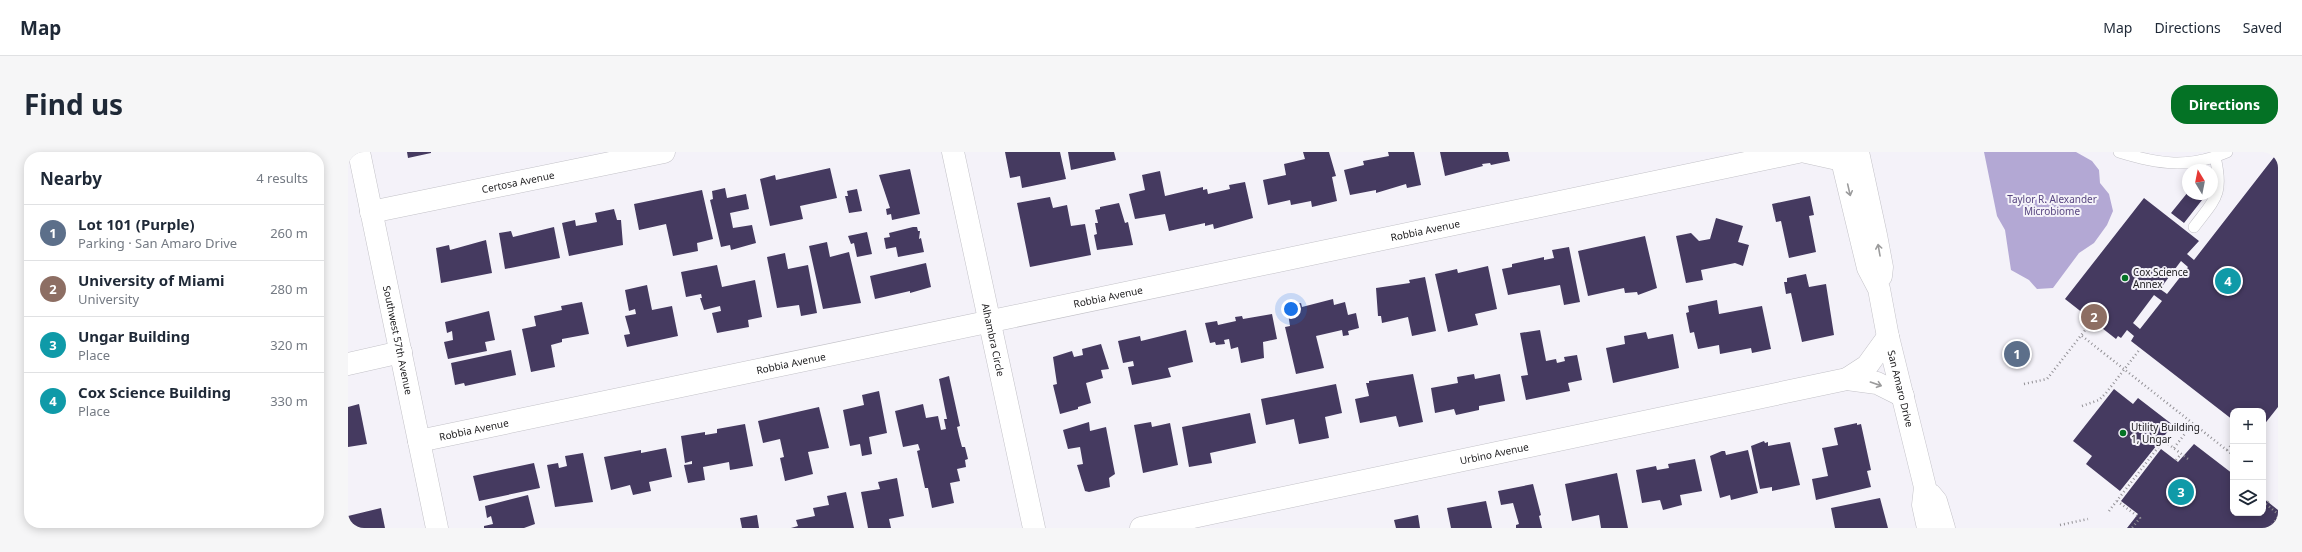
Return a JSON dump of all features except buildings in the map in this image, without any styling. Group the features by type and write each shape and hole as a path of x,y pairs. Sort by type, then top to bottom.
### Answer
{"street":[{"name":"Southwest 57th Avenue","path":"359,152 437,528"},
{"name":"Certosa Avenue","path":"371,212 664,152"},
{"name":"Alhambra Circle","path":"953,152 1034,528"},
{"name":"Robbia Avenue","path":"419,441 1798,152"},
{"path":"1806,152 1854,155"},
{"name":"San Amaro Drive","path":"1854,155 1868,268 1879,289 1888,337 1925,487 1923,505 1928,528"},
{"name":"Urbino Avenue","path":"1847,379 1867,366 1888,337"},
{"path":"348,364 401,352"},
{"name":"Urbino Avenue","path":"1141,528 1847,379 1877,383 1903,396"},
{"name":"San Amaro Drive","path":"1925,487 1936,501 1944,528"}],"lane":[{"path":"2119,152 2167,164 2196,162 2227,152"},
{"path":"2194,227 2218,195 2220,178 2215,157"}],"path":[{"path":"2024,384 2047,379 2093,320"},
{"path":"2082,336 2230,452"},
{"path":"2082,406 2099,400 2140,349"},
{"path":"2174,449 2193,423"},
{"path":"2109,511 2160,445 2167,444 2188,459"},
{"path":"2227,450 2232,444"},
{"path":"2176,460 2181,454"},
{"path":"2117,501 2140,518 2132,528"},
{"path":"2268,502 2278,514"},
{"path":"2270,528 2278,517"},
{"path":"2060,526 2088,519"}],"green space":[{"name":"Taylor R. Alexander Microbiome","path":"1984,152 2076,152 2092,161 2099,170 2100,183 2109,194 2113,211 2107,225 2094,243 2079,253 2053,288 2037,289 2029,280 2011,270 2005,230 1997,216"}],"place":[{"name":"Cox Science Annex","path":"2125,278"},
{"name":"Cox Science Building","path":"2228,281"},
{"name":"University of Miami","path":"2094,317"},
{"name":"Lot 101 (Purple)","path":"2017,354"},
{"name":"Utility Building 1, Ungar","path":"2123,433"},
{"name":"Ungar Building","path":"2181,492"}]}
